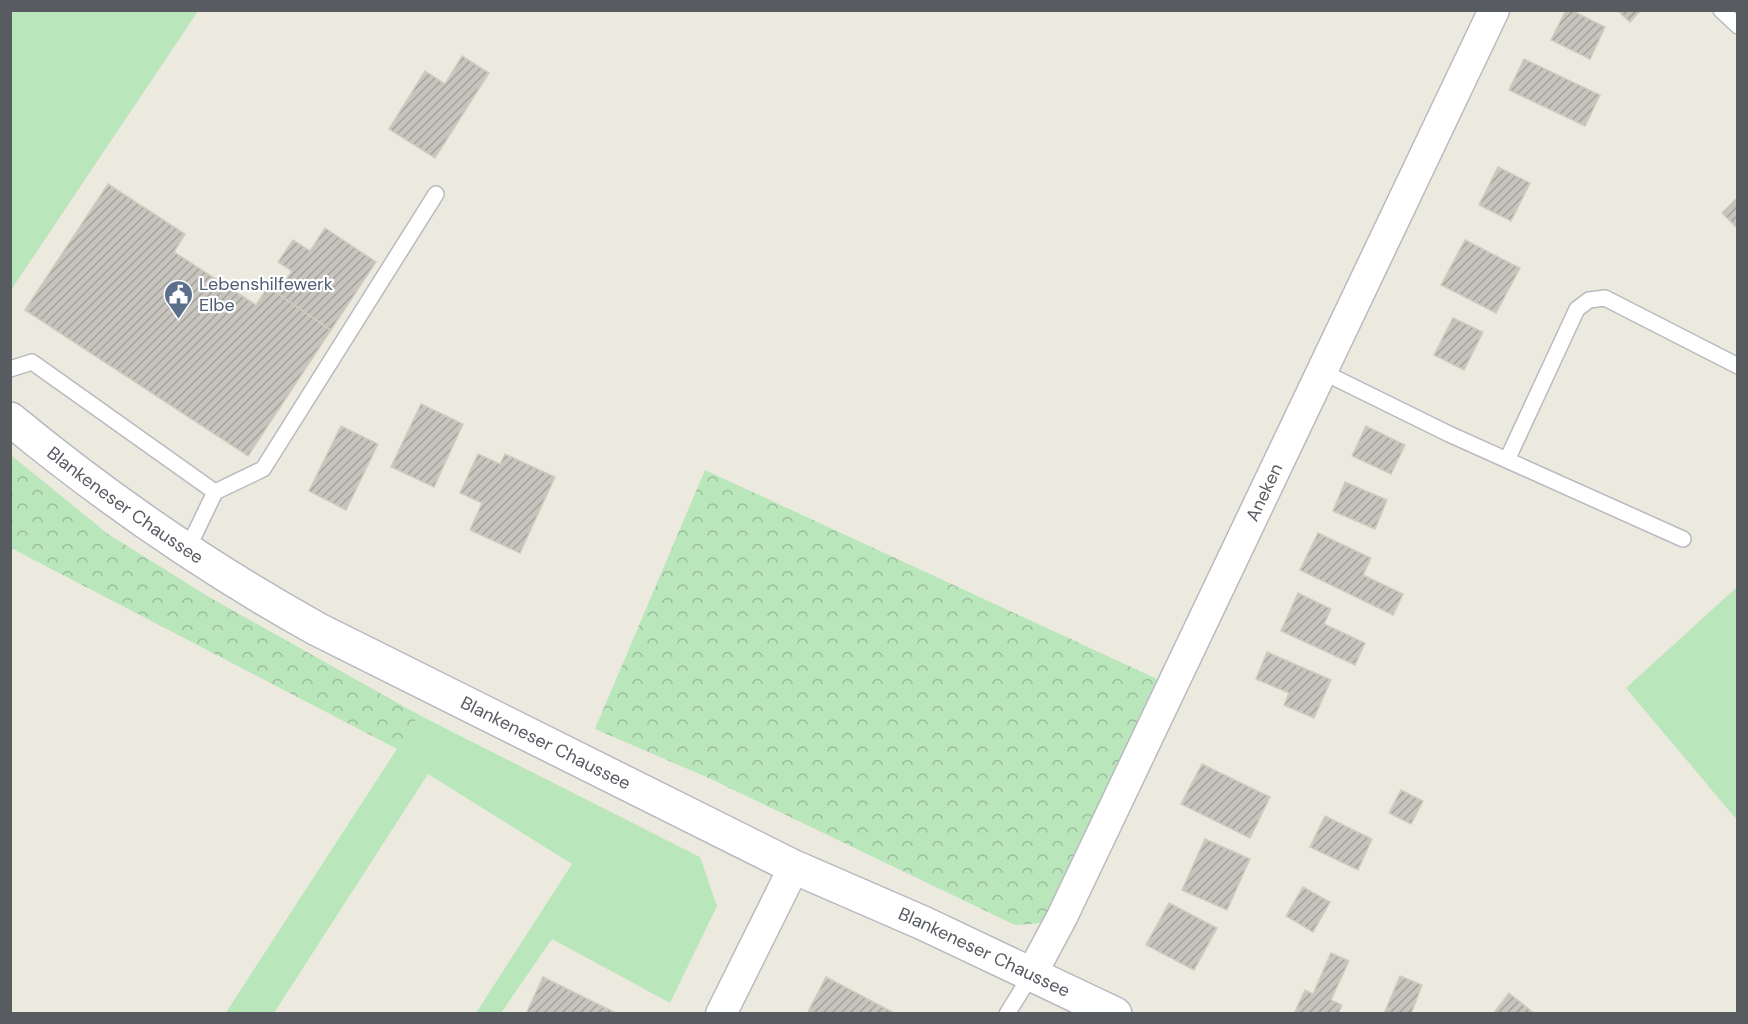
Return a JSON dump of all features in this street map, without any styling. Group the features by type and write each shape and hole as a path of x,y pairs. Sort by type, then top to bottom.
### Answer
{"main road":[{"name":"Blankeneser Chaussee","path":"11,420 146,524 274,606 794,867 923,923 1115,1014"}],"street":[{"name":"Aneken","path":"1031,975 1062,917 1494,10"},
{"path":"721,1014 794,867"}],"lane":[{"path":"1721,10 1737,27"},
{"path":"187,550 215,492 263,469 436,194"},
{"path":"1507,460 1577,309 1589,300 1605,298 1737,366"},
{"path":"10,369 33,362 215,492"},
{"path":"1321,371 1449,434 1683,539"},
{"path":"1006,1014 1031,975"}],"green space":[{"path":"10,11 198,11 11,290"},
{"path":"11,455 108,534 209,597 419,715 397,749 11,548"},
{"path":"705,470 1157,679 1044,923 1015,925 711,779 595,729"},
{"path":"1737,587 1737,820 1626,688"},
{"path":"419,715 700,857 717,906 670,1003 552,939 501,1013 476,1013 572,864 428,774 274,1013 225,1014"}],"building":[{"path":"1566,10 1571,10 1605,27 1590,59 1551,40"},
{"path":"1617,10 1641,10 1630,22"},
{"path":"462,56 489,73 435,158 389,129 425,71 445,84"},
{"path":"1524,59 1600,95 1585,126 1509,90"},
{"path":"1498,167 1530,183 1511,221 1479,205"},
{"name":"Lebenshilfewerk Elbe","path":"108,184 185,234 174,252 256,305 268,287 331,330 248,456 25,310"},
{"path":"1738,197 1738,229 1722,213"},
{"path":"325,228 376,262 331,330 277,293 292,271 278,262 293,240 310,251"},
{"path":"1465,240 1520,268 1496,313 1441,285"},
{"path":"1453,318 1483,332 1464,370 1434,355"},
{"path":"421,404 463,424 434,487 391,467"},
{"path":"341,426 378,444 346,510 309,491"},
{"path":"1366,426 1405,445 1391,474 1352,456"},
{"path":"478,454 500,464 505,454 555,477 520,553 470,530 482,503 460,493"},
{"path":"1345,482 1387,500 1375,529 1333,511"},
{"path":"1318,533 1371,558 1363,575 1403,594 1393,615 1300,570"},
{"path":"1298,593 1331,609 1324,624 1365,643 1355,665 1281,631"},
{"path":"1267,652 1331,680 1314,718 1284,705 1289,693 1256,679"},
{"path":"1202,764 1270,797 1250,838 1181,804"},
{"path":"1401,790 1423,801 1411,824 1389,813"},
{"path":"1325,816 1372,839 1358,870 1310,847"},
{"path":"1205,839 1250,859 1227,910 1182,890"},
{"path":"1303,887 1330,902 1313,932 1286,916"},
{"path":"1169,903 1217,928 1194,970 1146,945"},
{"path":"1331,953 1349,961 1331,1000 1342,1005 1338,1014 1294,1014 1305,990 1313,994"},
{"path":"1400,976 1422,985 1411,1014 1384,1014"},
{"path":"543,977 618,1014 526,1014"},
{"path":"826,977 896,1014 807,1014"},
{"path":"1509,993 1535,1014 1493,1014"}],"place":[{"name":"Lebenshilfewerk Elbe","path":"178,320"}]}
